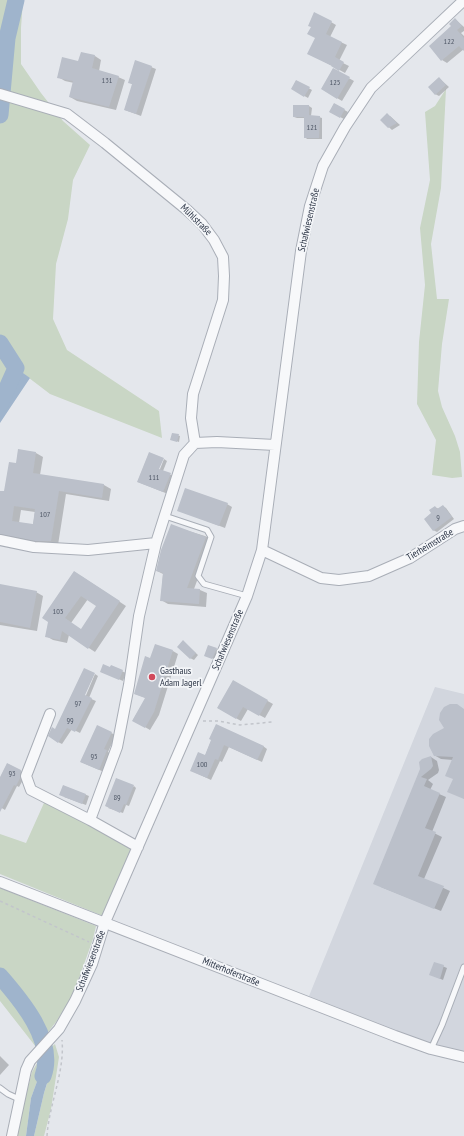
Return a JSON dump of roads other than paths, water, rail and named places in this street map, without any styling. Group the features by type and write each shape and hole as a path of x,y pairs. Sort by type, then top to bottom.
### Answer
{"street":[{"name":"Schafwiesenstraße","path":"12,1136 26,1070 36,1053 59,1029 75,1001 92,964 97,945 106,922 247,596 262,550 301,251 310,206 323,166 345,127 371,88 464,0"},
{"name":"Mühlstraße","path":"4,95 67,114 187,210 202,224 214,240 223,256 223,300 193,394 191,418 195,443"},
{"path":"90,820 117,746 130,685 140,616 156,543 184,455 195,443 217,442 275,445"},
{"name":"Tierheimstraße","path":"262,550 321,578 339,580 369,576 410,558 455,529 464,526"},
{"path":"0,540 34,547 88,550 156,543"},
{"path":"50,714 26,776 31,790 90,820 138,847"},
{"name":"Mitterhoferstraße","path":"0,882 106,922 395,1036 431,1049 464,1057"}],"lane":[{"path":"165,516 207,530 211,537 198,576 204,584 247,596"},
{"path":"431,1049 442,1025 464,967"},
{"path":"0,1088 19,1099"}],"water":[{"path":"16,368 30,378 0,423 0,393"},
{"path":"47,1051 53,1064 44,1093 34,1136 26,1136 31,1098 43,1065 40,1058"}],"waterway":[{"path":"0,115 7,38 16,0"},
{"path":"0,343 16,368 0,404"},
{"path":"0,976 26,1009 41,1035 45,1049 46,1063 43,1076"}],"place":[{"name":"Gasthaus Adam Jagerl","path":"152,677"}]}
